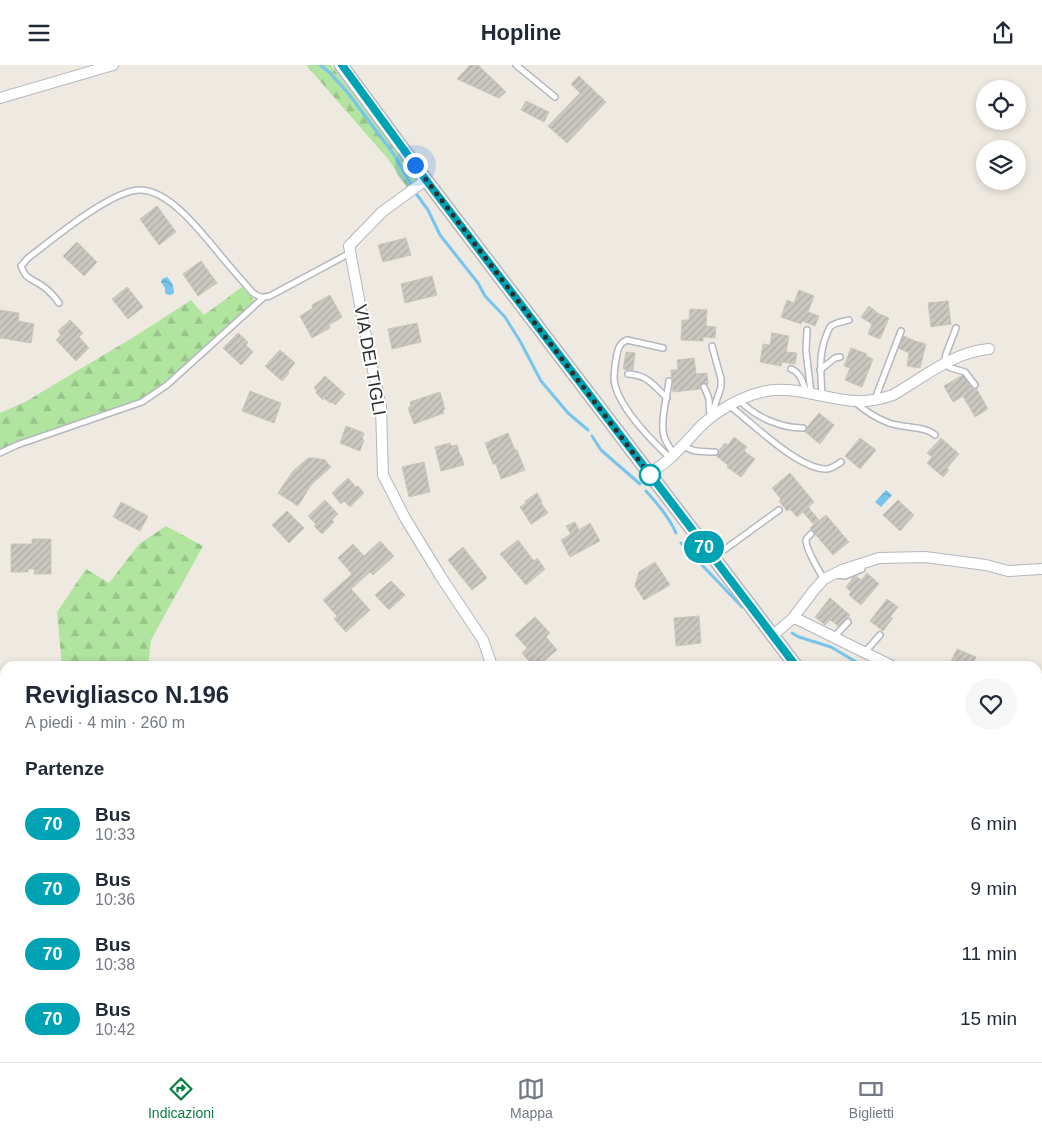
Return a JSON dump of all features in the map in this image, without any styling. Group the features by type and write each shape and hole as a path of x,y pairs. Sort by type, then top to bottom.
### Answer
{"street":[{"path":"0,98 113,65"},
{"path":"342,65 426,180 792,661"},
{"path":"350,253 349,246 382,212 426,180"},
{"name":"VIA DEI TIGLI","path":"350,253 381,407 383,475 405,518 483,640 490,661"},
{"path":"648,473 656,470 672,456 711,417 752,395 772,390 786,390 855,401 883,399 963,354 990,349"},
{"path":"772,636 792,619 815,589 829,577 842,570 879,558 925,557 986,565 1008,571 1042,569"},
{"path":"792,619 797,619 882,661"}],"lane":[{"path":"516,65 555,97"},
{"path":"59,303 51,293 30,279 23,271 22,266 28,258 80,219 110,200 126,193 142,190 155,193 168,200 183,213 257,297 270,296 350,253"},
{"path":"0,453 17,445 142,402 168,385 263,298"},
{"path":"822,395 820,357 823,343 830,327 836,323 849,321"},
{"path":"956,328 944,364 966,372 975,385"},
{"path":"807,330 806,351 809,393"},
{"path":"875,400 901,331"},
{"path":"663,347 627,340 621,343 614,380 622,403 644,431 672,456"},
{"path":"711,417 720,387 718,366 712,346"},
{"path":"820,370 835,358 840,357"},
{"path":"790,369 796,371 809,393"},
{"path":"628,374 639,375 647,379 666,398"},
{"path":"669,381 663,422 664,435 672,456"},
{"path":"704,387 709,403 708,411 711,417"},
{"path":"740,401 751,411 763,418 783,425 803,428"},
{"path":"855,401 865,411 890,423 929,430 935,435"},
{"path":"730,406 804,463 826,469 841,463"},
{"path":"683,445 693,451 715,452"},
{"path":"713,558 779,510"},
{"path":"811,534 806,542 814,561 829,577 845,575 862,569"},
{"path":"834,637 848,622"},
{"path":"865,653 880,635"}],"green space":[{"path":"306,65 331,65 419,182 408,189 388,159"},
{"path":"242,287 255,301 167,380 142,399 0,449 0,413 25,402 137,335 191,300 204,315"},
{"path":"166,526 203,546 151,640 149,661 62,661 57,612 86,569 109,583 139,544"}],"water":[{"path":"167,277 174,288 174,293 171,295 166,294 161,282 162,279"},
{"path":"886,490 892,495 881,507 875,502"}],"building":[{"path":"470,65 478,65 506,92 499,98 457,79"},
{"path":"579,76 606,102 567,143 548,126 580,93 571,84"},
{"path":"526,101 549,112 544,122 521,110"},
{"path":"157,206 176,232 159,245 140,219"},
{"path":"406,238 411,255 383,262 378,245"},
{"path":"77,242 97,262 84,276 63,256"},
{"path":"201,261 217,283 198,296 183,274"},
{"path":"432,276 437,295 405,303 401,284"},
{"path":"127,287 143,307 128,319 112,299"},
{"path":"799,290 814,296 808,312 819,316 815,326 802,321 801,324 781,317 787,300 794,303"},
{"path":"330,295 342,317 329,325 330,328 312,338 300,316 313,308 312,305"},
{"path":"948,301 951,324 931,327 928,303"},
{"path":"869,306 879,314 889,318 880,339 868,334 872,324 861,317"},
{"path":"690,309 707,310 706,326 716,327 715,338 703,337 703,341 681,340 682,320 689,320"},
{"path":"0,310 19,313 18,321 34,324 31,343 0,338"},
{"path":"70,320 83,333 79,337 89,348 76,361 56,340 61,335 58,331"},
{"path":"417,323 421,342 392,349 388,329"},
{"path":"238,333 248,342 246,345 253,352 241,365 223,348"},
{"path":"772,333 789,336 786,352 797,353 795,364 782,362 781,366 760,362 763,344 770,345"},
{"path":"901,335 926,344 920,368 907,366 909,353 896,347"},
{"path":"851,348 867,354 866,356 873,359 862,387 845,380 850,368 844,366"},
{"path":"280,350 295,363 282,381 265,366"},
{"path":"626,352 635,353 633,370 623,369"},
{"path":"694,358 696,374 707,373 708,384 699,385 700,389 673,392 671,370 678,370 677,360"},
{"path":"963,375 973,390 976,388 988,409 975,417 963,396 953,402 944,386"},
{"path":"325,376 345,394 335,405 324,398 323,400 314,388"},
{"path":"250,391 281,403 274,423 242,411"},
{"path":"440,392 445,409 443,410 444,413 414,424 408,408 411,406 410,402"},
{"path":"819,413 834,425 820,444 804,431"},
{"path":"346,426 364,433 362,439 364,440 360,451 340,443"},
{"path":"508,433 525,470 501,479 496,464 493,464 485,443"},
{"path":"734,437 747,447 744,451 755,459 741,477 715,455 725,443 728,445"},
{"path":"860,438 876,450 860,469 845,456"},
{"path":"941,438 959,454 947,468 949,470 943,477 927,463 932,457 927,453"},
{"path":"450,443 451,446 457,445 464,465 441,471 435,447"},
{"path":"308,458 325,460 331,467 311,485 298,506 278,493 293,471"},
{"path":"424,462 430,492 409,497 402,467"},
{"path":"790,473 814,502 797,517 790,509 787,511 779,501 781,499 772,488"},
{"path":"348,478 364,493 350,507 344,501 341,504 332,493"},
{"path":"537,493 548,513 531,524 520,507"},
{"path":"325,500 338,514 332,520 334,522 322,534 308,516"},
{"path":"898,500 914,515 900,531 883,515"},
{"path":"121,502 148,516 140,531 113,517"},
{"path":"808,507 819,520 814,525 803,512"},
{"path":"287,511 304,528 289,543 272,525"},
{"path":"826,515 849,542 833,555 810,528"},
{"path":"575,522 579,530 590,523 600,541 570,557 561,540 571,534 566,526"},
{"path":"32,539 51,539 51,574 34,574 35,569 28,569 28,572 11,572 11,544 32,544"},
{"path":"518,540 534,561 537,558 545,569 526,585 500,554"},
{"path":"380,541 394,556 373,575 370,572 351,589 370,610 346,632 334,619 337,616 323,600 352,574 338,558 353,544 364,556"},
{"path":"463,547 487,578 472,590 448,560"},
{"path":"655,562 670,585 644,600 635,586 639,572"},
{"path":"867,573 879,584 861,605 849,595 851,592 846,587 855,575 861,580"},
{"path":"391,581 405,595 389,610 375,595"},
{"path":"830,598 850,615 840,627 830,620 825,625 815,617"},
{"path":"887,599 898,607 890,617 893,618 883,631 870,621"},
{"path":"699,616 701,643 676,646 674,618"},
{"path":"535,617 550,633 546,637 557,650 544,661 529,661 522,653 527,648 515,635"},
{"path":"957,649 976,657 974,661 951,661"}],"waterway":[{"path":"320,65 348,93 395,156 411,184"},
{"path":"415,192 428,210 440,235 478,283 485,296 505,317 541,381 568,413 588,430"},
{"path":"592,436 601,450 640,484"},
{"path":"646,491 663,511 676,533"},
{"path":"681,543 742,607"},
{"path":"792,633 831,647 855,661"}],"bus line":[{"name":"70","path":"342,65 426,180 792,661"}],"route":[{"path":"415,165 650,475"}]}
